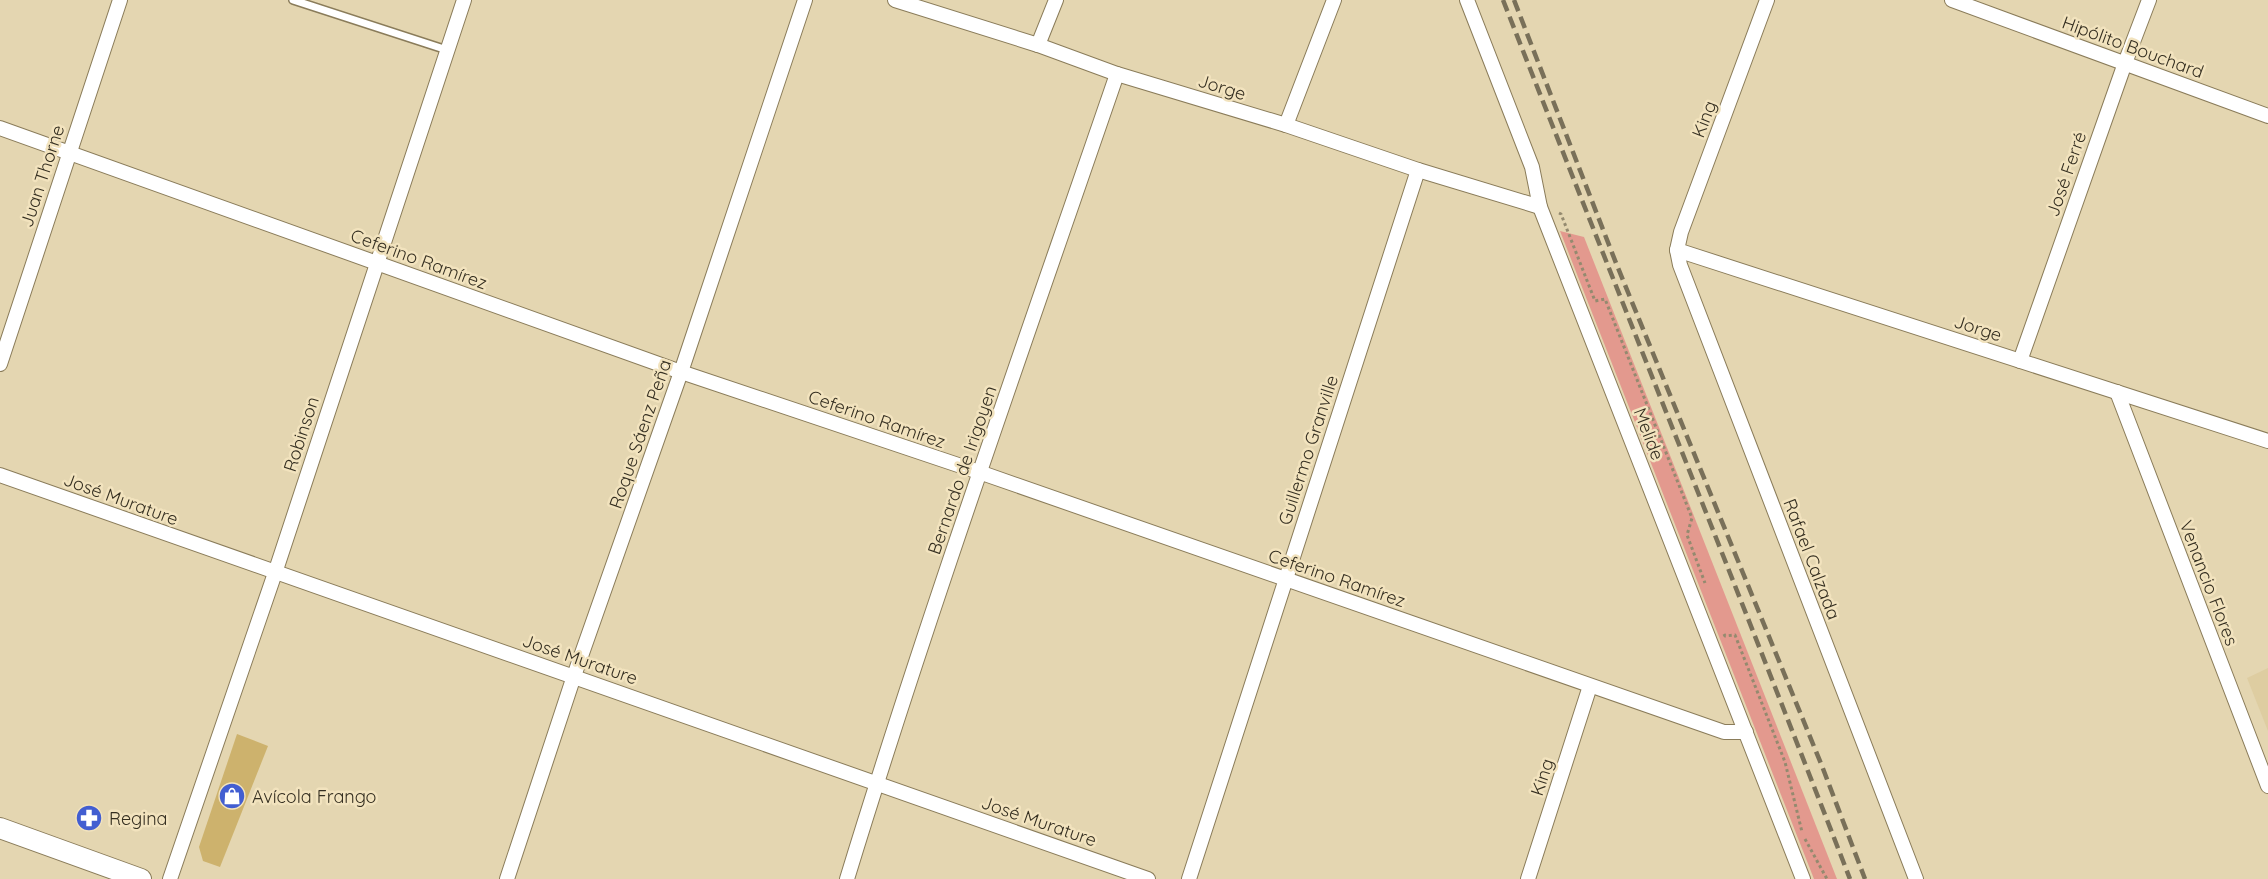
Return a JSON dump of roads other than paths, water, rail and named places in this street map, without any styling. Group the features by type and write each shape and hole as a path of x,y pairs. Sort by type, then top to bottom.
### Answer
{"main road":[{"path":"0,828 141,879"}],"street":[{"name":"Juan Thorne","path":"0,364 120,0"},
{"name":"Robinson","path":"170,879 464,0"},
{"name":"Roque Sáenz Peña","path":"507,879 574,676 681,372 805,0"},
{"name":"Jorge","path":"895,0 1038,45 1117,74 1286,125 1418,170 1540,207"},
{"path":"1038,45 1056,0"},
{"path":"1286,125 1334,0"},
{"name":"Melide","path":"1467,0 1532,167 1540,207 1803,879"},
{"name":"King","path":"1677,250 1681,232 1767,0"},
{"name":"Hipólito Bouchard","path":"1952,0 2268,116"},
{"name":"José Ferré","path":"2020,361 2149,0"},
{"name":"Bernardo de Irigoyen","path":"847,879 979,472 1117,74"},
{"name":"Ceferino Ramírez","path":"0,128 681,372 979,472 1724,732 1746,732"},
{"name":"Guillermo Granville","path":"1188,879 1418,170"},
{"name":"Jorge","path":"1677,250 2268,441"},
{"name":"Rafael Calzada","path":"1677,250 1680,264 1916,879"},
{"name":"Venancio Flores","path":"2117,392 2268,786"},
{"name":"José Murature","path":"0,475 1148,879"},
{"name":"King","path":"1528,879 1590,686"}],"lane":[{"path":"292,0 447,50"}],"railway":[{"path":"1503,0 1850,879"},
{"path":"1514,0 1616,263 1822,766 1865,879"}],"place":[{"name":"Avícola Frango","path":"232,796"},
{"name":"Regina","path":"89,818"}]}
